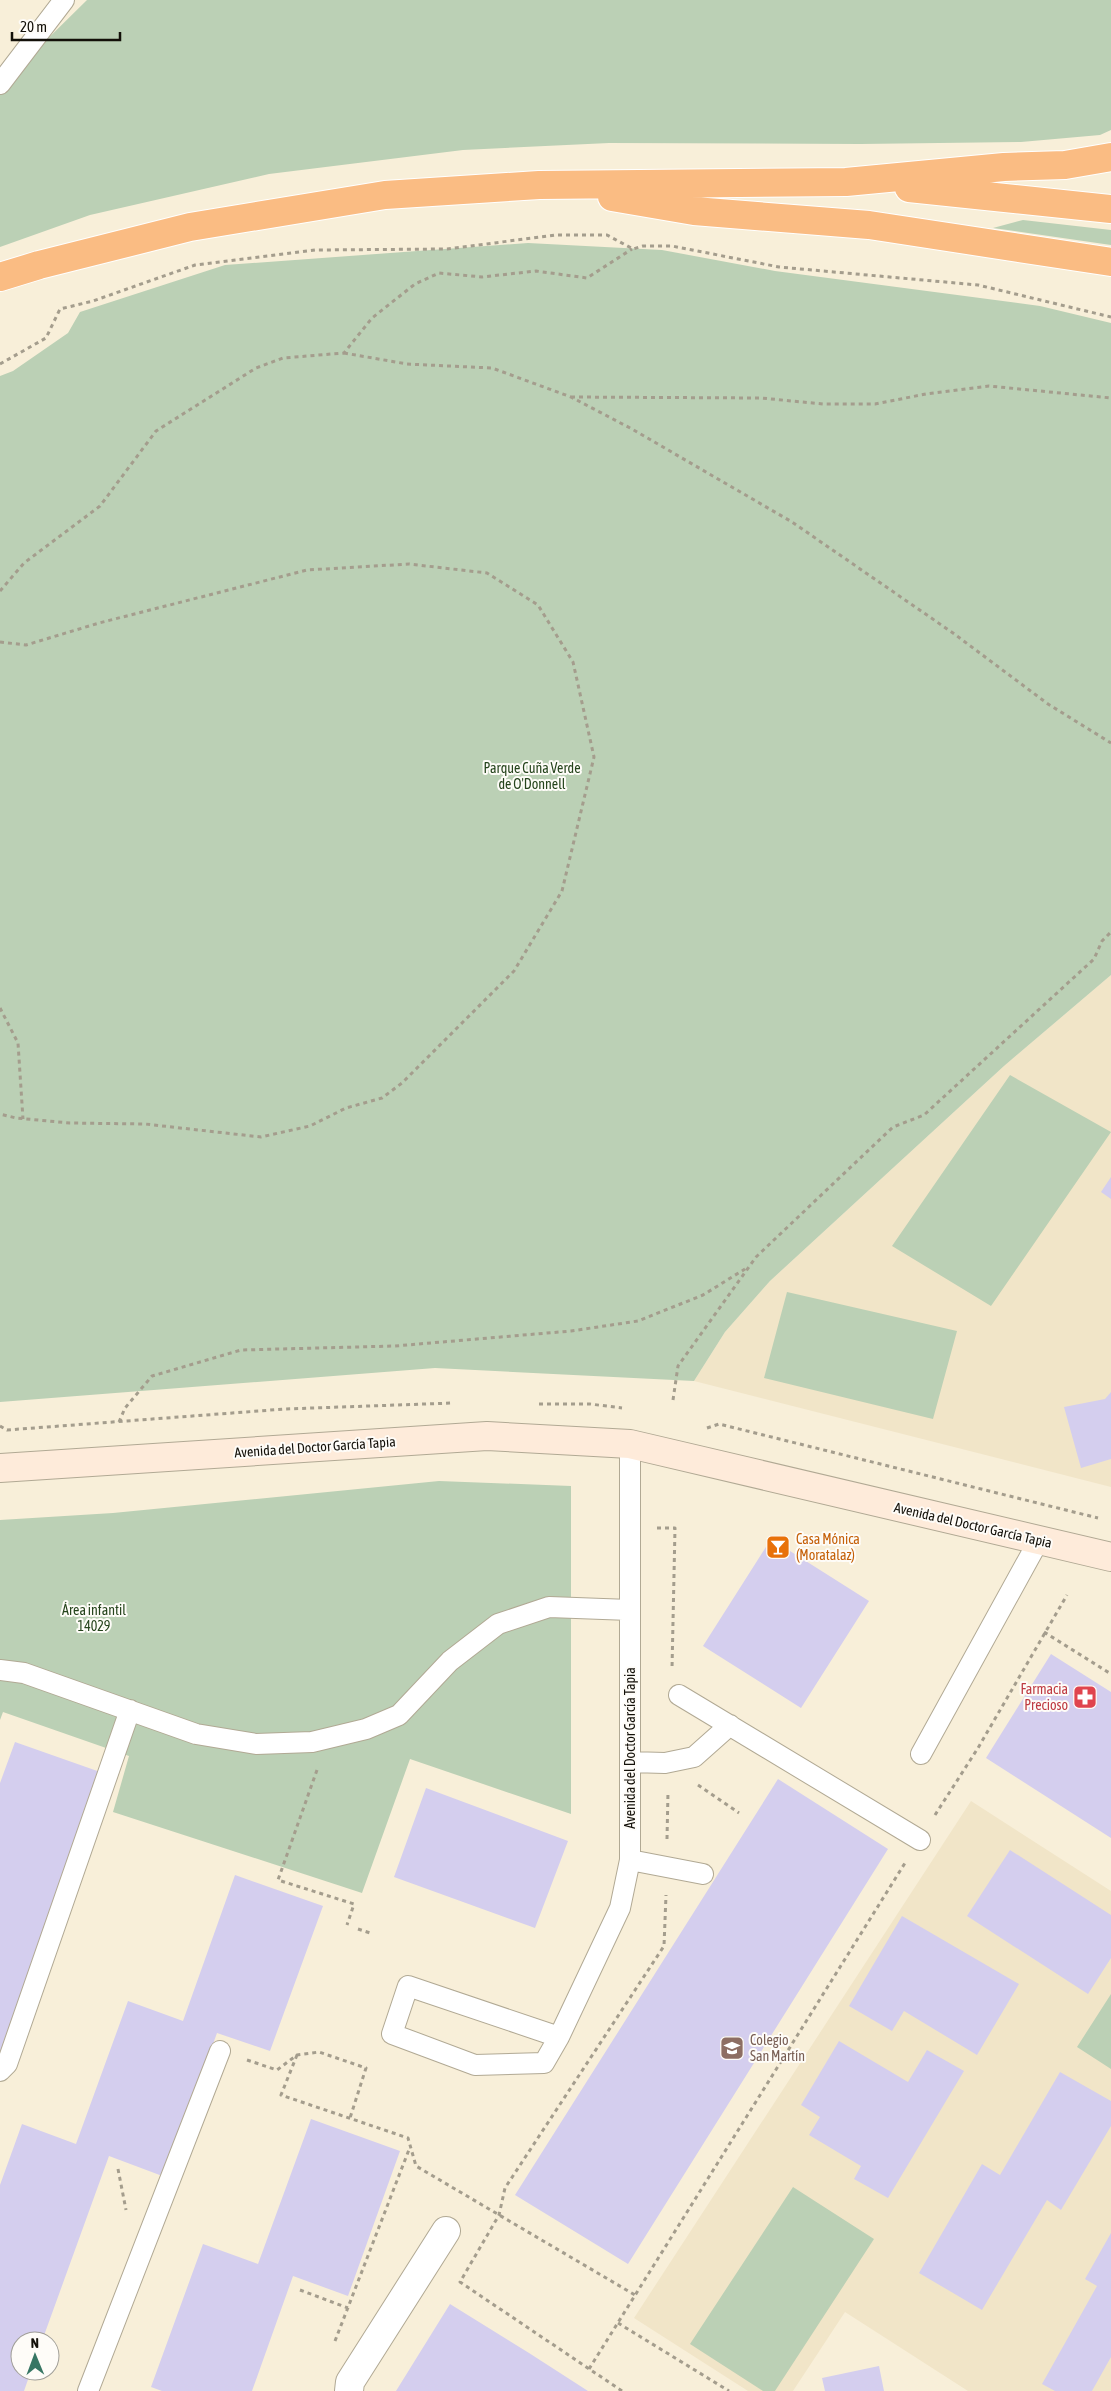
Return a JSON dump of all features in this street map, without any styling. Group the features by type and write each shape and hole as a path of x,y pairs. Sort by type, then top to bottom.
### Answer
{"highway":[{"path":"0,278 38,264 190,227 385,194 539,185 846,182 1004,167 1064,165 1111,157"},
{"path":"846,182 1111,209"},
{"path":"539,185 694,211 869,225 1111,262"}],"street":[{"name":"Avenida del Doctor García Tapia","path":"0,1468 487,1436 630,1444 1111,1557"},
{"path":"348,2391 350,2382 446,2231"}],"lane":[{"path":"0,84 64,0"},
{"name":"Avenida del Doctor García Tapia","path":"559,2037 408,1986 392,2034 475,2065 544,2063 559,2037 620,1908 630,1860 630,1444"},
{"path":"921,1754 1039,1540"},
{"path":"0,1670 24,1673 196,1734 247,1742 312,1742 366,1729 399,1714 450,1661 498,1624 549,1607 630,1610"},
{"path":"679,1695 920,1840"},
{"path":"0,2070 7,2064 130,1710"},
{"path":"630,1762 665,1763 694,1757 730,1726"},
{"path":"630,1860 703,1874"},
{"path":"88,2391 220,2051"}],"path":[{"path":"0,364 46,338 60,309 93,301 195,265 315,250 447,249 556,235 607,235 632,249"},
{"path":"344,353 372,318 415,284 439,273 482,276 536,271 587,278 632,249 643,246 672,246 778,266 978,285 1111,316"},
{"path":"0,591 24,563 100,506 156,431 256,368 283,358 344,353 407,364 492,368 571,398 632,429 792,522 953,633 1048,704 1111,743"},
{"path":"571,398 761,398 823,404 876,404 926,394 989,386 1111,398"},
{"path":"0,642 26,645 99,623 306,570 409,564 486,573 538,605 573,662 594,757 562,891 514,971 402,1083 382,1098 346,1108 310,1126 261,1137 145,1124 70,1123 23,1119 0,1114"},
{"path":"673,1400 678,1366 745,1269 893,1128 924,1115 1087,966 1094,959 1102,941 1111,932"},
{"path":"0,1008 18,1043 23,1119"},
{"path":"119,1422 125,1408 152,1376 241,1350 395,1346 571,1331 638,1321 703,1295 745,1269"},
{"path":"589,2369 978,1748 1067,1595"},
{"path":"1044,1632 1111,1674"},
{"path":"314,1776 278,1880 354,1904 347,1925"},
{"path":"692,1782 739,1812"},
{"path":"358,1929 373,1934"},
{"path":"220,2051 276,2070 297,2054 319,2052 366,2068 350,2118"},
{"path":"297,2054 281,2095 408,2138 416,2166 635,2295"},
{"path":"560,2103 505,2188 499,2215 460,2282 622,2391"},
{"path":"333,2345 410,2147"},
{"path":"300,2290 348,2308"},
{"path":"618,2323 729,2391"}],"shaded area":[{"path":"1111,975 1111,1487 694,1381 725,1332 770,1281 1004,1066"},
{"path":"971,1801 1111,1891 1111,2391 968,2391 845,2312 793,2391 748,2391 634,2318"}],"green space":[{"path":"87,0 1111,0 1111,130 1100,135 1021,142 860,144 609,143 463,150 269,174 90,215 0,247 0,95 20,66"},
{"path":"1023,220 1111,230 1111,245 993,228"},
{"name":"Parque Cuña Verde de O'Donnell","path":"528,243 662,250 775,271 1040,306 1111,323 1111,975 1004,1066 770,1281 725,1332 694,1381 435,1368 0,1402 0,376 13,371 68,333 80,312 225,265"},
{"path":"1010,1075 1111,1132 991,1306 892,1246"},
{"path":"787,1292 957,1331 933,1419 764,1378"},
{"name":"Área infantil 14029","path":"439,1481 571,1486 571,1814 410,1759 362,1893 113,1812 129,1756 3,1712 0,1720 0,1520 113,1513"},
{"path":"1111,1994 1111,2069 1077,2047"},
{"path":"793,2187 874,2239 775,2391 763,2391 690,2344"}],"building":[{"path":"1111,1177 1111,1199 1101,1192"},
{"path":"1111,1392 1111,1459 1081,1468 1064,1407 1105,1399"},
{"path":"771,1539 869,1601 801,1708 703,1646"},
{"path":"1051,1654 1111,1692 1111,1838 986,1758"},
{"path":"15,1742 103,1773 0,2054 0,1783"},
{"path":"778,1779 888,1849 628,2264 515,2195"},
{"path":"426,1788 568,1841 535,1928 394,1877"},
{"path":"1010,1850 1111,1915 1111,1958 1088,1994 967,1916"},
{"path":"235,1875 323,1906 270,2051 217,2033 165,2177 109,2156 46,2331 10,2331 10,2381 28,2381 24,2391 0,2391 0,2185 22,2124 76,2144 128,2001 183,2021"},
{"path":"902,1916 1019,1984 977,2055 904,2011 892,2031 849,2006"},
{"path":"839,2041 908,2082 927,2050 964,2071 888,2198 854,2179 861,2166 809,2135 820,2117 801,2105"},
{"path":"1060,2072 1111,2101 1111,2126 1061,2210 1047,2200 982,2310 919,2273 982,2164 1000,2175"},
{"path":"311,2119 400,2151 348,2296 293,2276 252,2391 162,2391 151,2387 203,2244 258,2264"},
{"path":"1111,2233 1111,2357 1092,2391 1055,2391 1042,2384 1097,2286 1085,2279"},
{"path":"450,2304 529,2353 588,2391 396,2391"},
{"path":"879,2366 884,2391 825,2391 822,2378"}],"place":[{"name":"Casa Mónica (Moratalaz)","path":"778,1547"},
{"name":"Farmacia Precioso","path":"1085,1697"},
{"name":"Colegio San Martín","path":"732,2048"}]}
